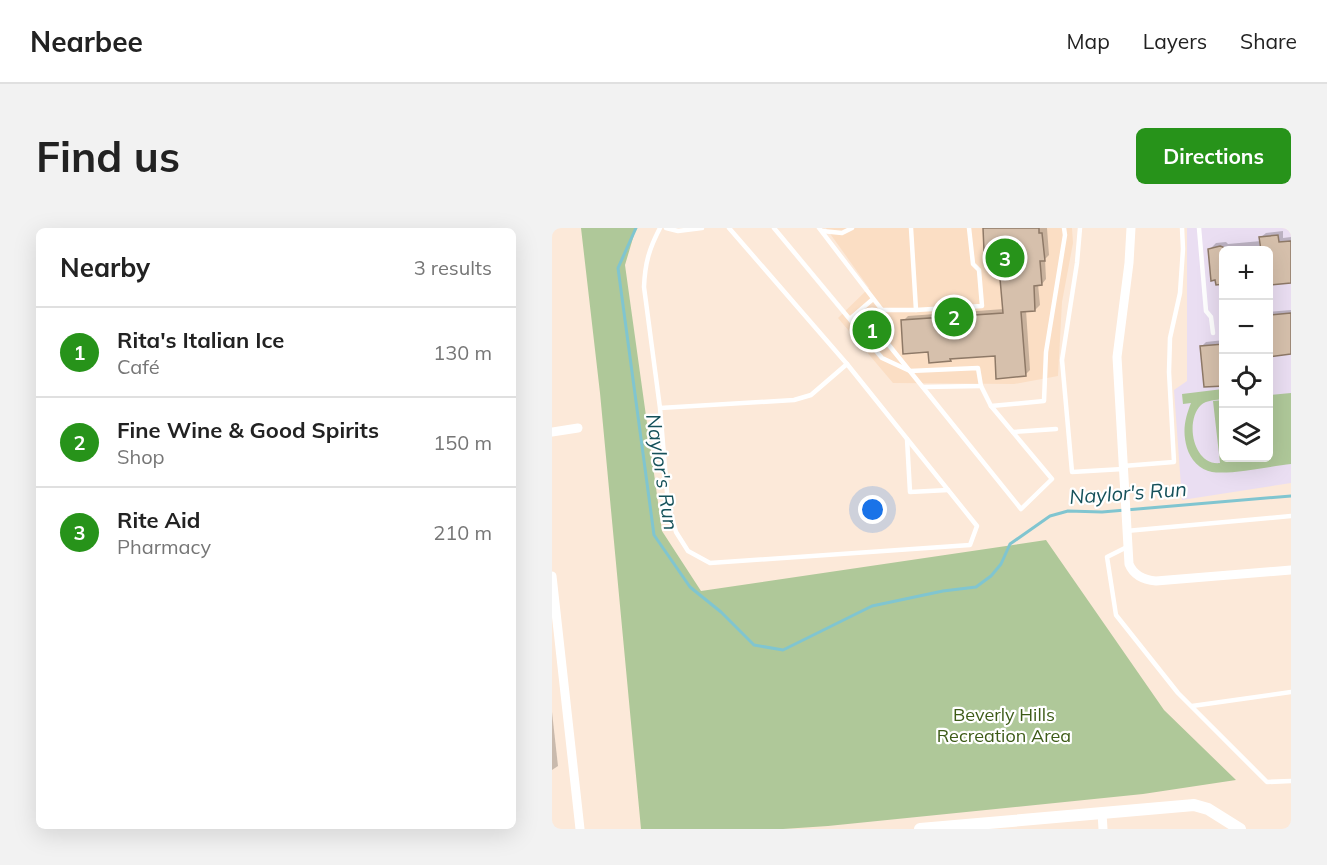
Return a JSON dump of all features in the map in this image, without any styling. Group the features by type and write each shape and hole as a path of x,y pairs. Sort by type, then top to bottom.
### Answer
{"main road":[{"path":"920,829 1004,826 1102,813 1197,805 1240,829"}],"street":[{"path":"1131,228 1130,263 1121,319 1118,357 1127,548 1132,571 1146,580 1156,581 1291,570"},
{"path":"552,432 578,428"},
{"path":"552,576 580,829"},
{"path":"1102,813 1103,829"}],"lane":[{"path":"660,228 649,250 644,287 660,408 668,504 676,532 688,551 710,563 970,545 977,526 847,364 729,228"},
{"path":"666,228 678,231 702,228"},
{"path":"774,228 882,358 910,371 978,368 981,386 991,406 1052,478 1021,509 923,387 910,371 888,344 882,310 821,230"},
{"path":"821,230 842,233 852,228"},
{"path":"910,228 916,310"},
{"path":"882,310 982,306 979,270 973,264 969,228"},
{"path":"991,406 1044,401 1046,352 1065,235 1064,228"},
{"path":"1080,228 1062,360 1072,472 1174,462 1170,349 1180,293 1182,228"},
{"path":"1199,228 1206,311 1211,318 1213,333"},
{"path":"851,318 873,299"},
{"path":"660,408 794,400 811,395 847,364"},
{"path":"923,387 981,386"},
{"path":"1013,432 1056,429"},
{"path":"907,438 910,492 948,490"},
{"path":"1126,531 1291,516"},
{"path":"1127,548 1107,556 1116,615 1178,693 1267,782 1291,781"},
{"path":"1191,706 1291,692"}],"shaded area":[{"path":"826,228 1072,228 1073,243 1062,302 1058,376 1014,384 893,383 838,318 869,288"},
{"path":"1187,228 1291,228 1291,483 1182,500 1174,390 1187,381"}],"green space":[{"name":"Beverly Hills Recreation Area","path":"581,228 636,228 625,265 662,531 701,591 1046,540 1164,710 1236,780 1143,794 828,826 783,829 641,829 600,393"},
{"path":"1219,389 1219,400 1201,405 1196,412 1193,432 1194,442 1204,458 1220,463 1273,462 1273,395 1291,393 1291,464 1220,473 1203,469 1193,460 1185,442 1184,430 1191,403 1183,404 1182,394"},
{"path":"1219,400 1219,454 1213,401"}],"building":[{"path":"983,228 1039,228 1039,233 1042,233 1045,261 1040,261 1042,285 1034,286 1035,311 1021,312 1026,376 996,379 995,356 929,363 928,352 903,354 901,320 1003,313 999,267 990,267 989,251 984,251"},
{"path":"1278,235 1279,242 1291,241 1291,283 1273,285 1273,246 1260,246 1259,237"},
{"path":"1219,246 1219,285 1216,285 1215,280 1211,281 1208,249"},
{"path":"1291,313 1291,354 1273,356 1273,315"},
{"path":"1219,344 1219,386 1204,387 1200,346"}],"waterway":[{"name":"Naylor's Run","path":"636,228 618,268 654,535 690,587 721,612 754,645 783,650 872,606 943,591 976,587 991,576 1001,564 1010,544 1050,516 1068,511 1102,512 1291,496"}],"place":[{"name":"Rite Aid","path":"1005,258"},
{"name":"Fine Wine & Good Spirits","path":"954,317"},
{"name":"Rita's Italian Ice","path":"872,330"}]}
